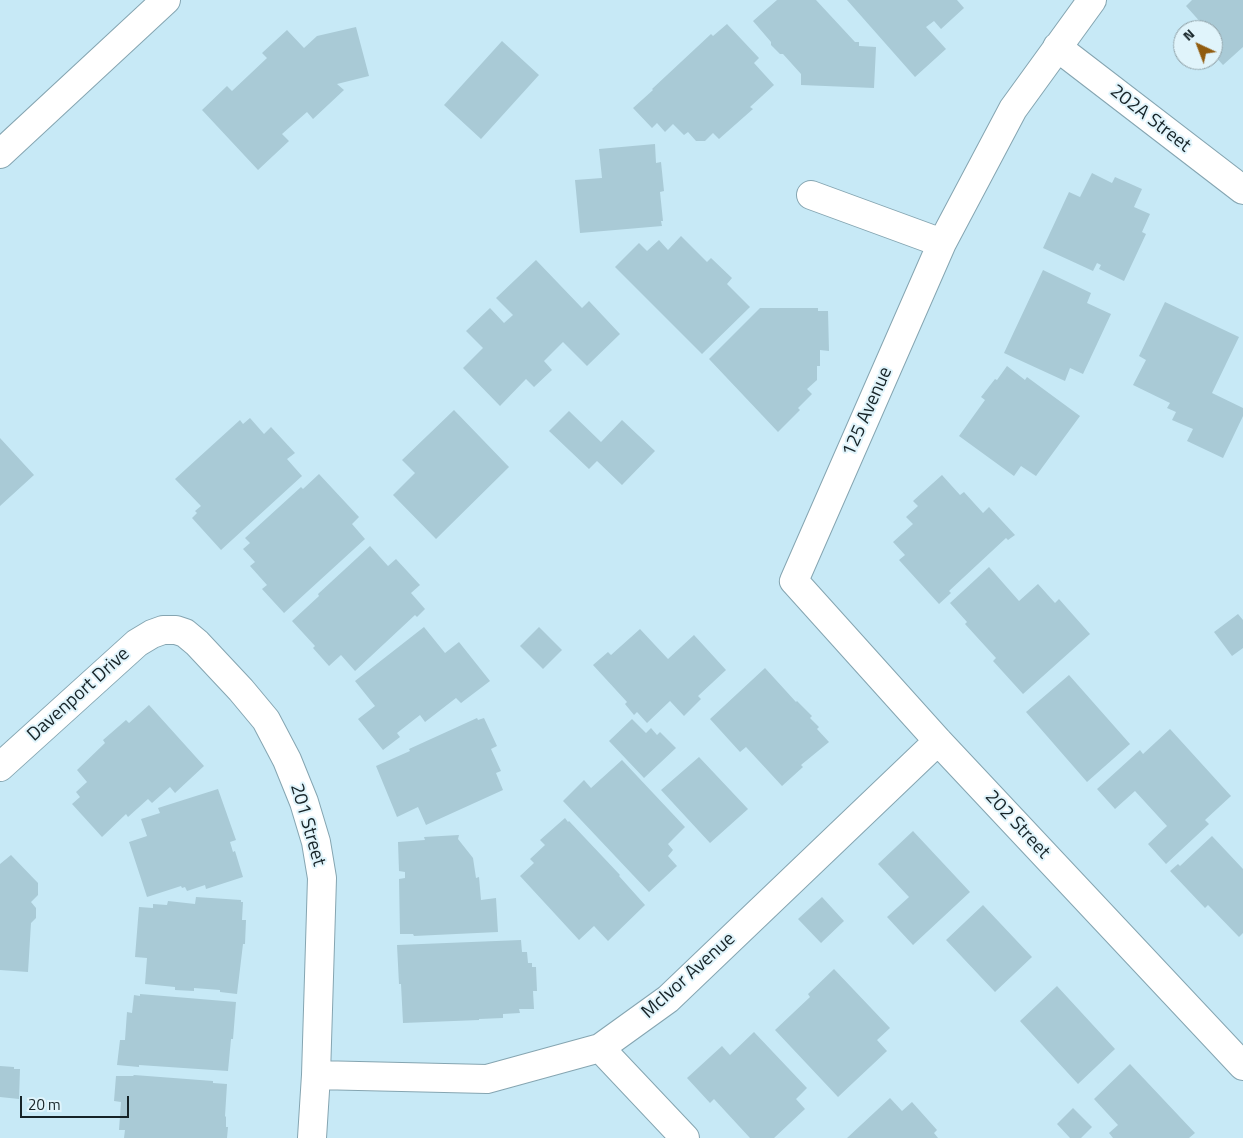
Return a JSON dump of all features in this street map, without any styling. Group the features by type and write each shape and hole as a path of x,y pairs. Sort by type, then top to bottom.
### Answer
{"street":[{"path":"0,154 166,0"},
{"name":"125 Avenue","path":"794,581 942,243 1014,109 1092,0"},
{"name":"202A Street","path":"1057,47 1243,190"},
{"path":"812,195 942,243"},
{"name":"202 Street","path":"794,581 938,741 1243,1066"},
{"name":"Davenport Drive","path":"0,767 137,643 163,630"},
{"name":"201 Street","path":"163,630 176,630 185,633 197,642 266,720 287,760 304,802 316,842 322,878 316,1075 312,1138"},
{"name":"McIvor Avenue","path":"316,1075 487,1079 600,1048 668,999 938,741"},
{"path":"600,1048 685,1138"}],"building":[{"path":"777,0 816,0 855,42 859,42 859,46 876,47 874,88 801,85 801,74 783,54 780,54 771,45 771,42 753,21"},
{"path":"847,0 957,0 964,8 941,29 934,21 926,27 946,49 915,77"},
{"path":"1192,0 1243,0 1243,47 1223,65 1223,20 1199,20 1186,6"},
{"path":"727,24 759,58 754,63 774,85 750,107 753,109 719,139 713,133 705,141 696,141 688,132 684,135 673,124 665,132 657,123 652,128 633,108 711,34 713,36"},
{"path":"356,27 369,76 337,84 344,90 313,119 307,112 282,134 289,141 258,170 202,110 227,86 232,91 267,58 262,53 287,30 304,48 317,36"},
{"path":"502,41 539,75 481,139 444,105"},
{"path":"655,144 656,163 661,162 664,191 660,192 662,226 580,233 575,180 602,178 599,149"},
{"path":"1092,173 1112,183 1115,177 1142,189 1134,207 1150,214 1142,232 1146,234 1124,281 1099,269 1101,265 1097,263 1093,271 1043,248 1069,192 1080,197"},
{"path":"681,236 707,262 711,258 732,278 727,284 750,307 702,354 615,267 639,243 647,251 659,240 668,250"},
{"path":"536,260 582,308 589,301 620,334 587,366 563,342 544,361 552,370 534,387 526,379 500,406 463,368 483,348 466,331 490,308 504,323 513,315 496,298"},
{"path":"1043,270 1091,293 1087,303 1111,314 1083,374 1070,368 1065,381 1004,353"},
{"path":"1165,302 1239,337 1212,393 1243,408 1243,416 1223,458 1187,441 1193,429 1172,420 1176,412 1167,408 1170,403 1133,385 1146,360 1139,356"},
{"path":"760,308 818,308 818,311 828,311 829,351 820,350 820,366 817,366 817,380 807,389 812,394 798,408 800,410 778,432 709,359"},
{"path":"1007,366 1025,380 1027,377 1080,416 1036,476 1021,466 1014,476 959,436 985,400 981,397"},
{"path":"454,410 509,467 436,539 393,495 415,473 402,460"},
{"path":"569,411 601,442 622,420 655,451 622,485 597,461 589,469 549,431"},
{"path":"250,418 264,434 271,427 295,453 287,459 302,476 221,550 192,518 197,513 195,511 201,506 175,479 240,420 243,424"},
{"path":"0,438 34,475 0,506"},
{"path":"319,474 359,517 352,524 365,539 284,613 262,589 267,585 250,566 255,562 243,549 250,543 245,538 301,487 303,489"},
{"path":"942,475 960,495 964,492 983,513 989,507 1015,535 1008,540 1006,538 949,591 951,593 939,604 899,560 905,555 893,542 913,524 906,517 918,506 913,501"},
{"path":"370,546 388,566 396,559 420,585 411,593 425,609 417,617 415,615 355,671 341,655 329,666 313,648 315,646 292,621"},
{"path":"989,567 1019,601 1038,584 1055,603 1059,599 1090,634 1023,694 993,661 996,658 965,624 967,622 950,603"},
{"path":"1238,614 1243,620 1243,648 1232,656 1214,632"},
{"path":"424,627 445,653 459,642 490,681 461,703 456,698 425,722 420,715 397,733 400,737 383,750 358,719 375,706 355,681"},
{"path":"539,627 562,650 543,669 520,646"},
{"path":"640,629 668,659 694,635 726,670 698,696 701,699 684,716 670,701 647,723 637,712 634,715 625,704 627,702 593,665 608,652 611,655"},
{"path":"765,668 796,702 812,716 810,718 819,727 817,729 829,742 801,765 803,767 782,786 746,747 740,752 710,719"},
{"path":"1069,675 1130,744 1087,782 1026,712"},
{"path":"149,705 204,766 175,793 170,787 152,803 148,799 128,817 126,814 102,837 72,804 80,797 76,792 87,782 77,770 105,743 103,740 126,720 129,723"},
{"path":"477,718 478,720 484,718 497,746 491,749 501,771 496,773 503,790 426,825 418,807 397,817 376,766"},
{"path":"632,719 646,733 651,728 657,735 660,732 676,748 644,778 609,741"},
{"path":"1170,729 1231,796 1205,820 1209,824 1166,864 1148,844 1167,826 1135,791 1115,809 1097,789 1140,750 1143,754"},
{"path":"699,757 748,809 710,843 661,790"},
{"path":"622,760 685,827 668,844 673,850 668,856 677,866 649,892 563,801 584,780 591,788"},
{"path":"218,789 236,840 230,842 233,852 235,851 243,877 206,889 205,885 187,891 185,887 182,888 181,886 147,897 129,842 147,836 141,819 160,813 158,808"},
{"path":"565,818 620,875 645,905 608,941 594,926 579,940 520,876 534,863 530,859 545,845 540,840"},
{"path":"913,831 970,892 913,945 887,917 909,897 878,864"},
{"path":"459,835 458,839 473,858 476,878 479,877 481,900 496,898 498,932 414,936 413,934 400,934 399,879 405,878 405,872 399,871 398,842 425,840 424,837"},
{"path":"1212,836 1243,869 1243,933 1239,937 1208,905 1205,908 1170,871 1178,864 1180,866"},
{"path":"11,855 38,883 38,895 31,902 36,908 36,918 31,923 28,972 0,970 0,864"},
{"path":"196,897 241,900 243,902 242,920 246,920 245,944 243,944 237,994 220,992 220,990 194,988 194,991 175,990 175,987 145,984 147,958 135,957 139,907 153,908 153,904 167,905 168,901 195,904"},
{"path":"822,897 844,921 821,943 798,919"},
{"path":"983,905 1032,957 995,992 946,940"},
{"path":"521,940 522,952 527,952 528,963 532,963 532,967 536,967 537,991 533,991 534,1009 519,1009 520,1013 503,1014 503,1018 403,1023 397,945"},
{"path":"834,969 890,1028 877,1040 887,1051 838,1097 775,1030 810,997 808,994"},
{"path":"1057,986 1115,1049 1078,1084 1020,1021"},
{"path":"140,994 236,1002 228,1071 117,1065 120,1040 125,1040 127,1012 132,1013 134,995 140,996"},
{"path":"754,1032 807,1088 796,1099 805,1109 774,1138 750,1138 714,1099 710,1103 687,1078 722,1046 730,1055"},
{"path":"1130,1064 1195,1133 1189,1138 1113,1138 1109,1133 1118,1125 1094,1099"},
{"path":"0,1066 20,1069 19,1099 0,1097"},
{"path":"134,1075 213,1081 213,1083 227,1084 225,1116 226,1127 228,1127 227,1138 124,1138 125,1130 119,1130 121,1102 114,1101 116,1076"},
{"path":"890,1098 902,1111 912,1102 937,1130 934,1133 938,1138 847,1138"},
{"path":"1073,1108 1092,1127 1081,1138 1070,1138 1057,1124"}]}
